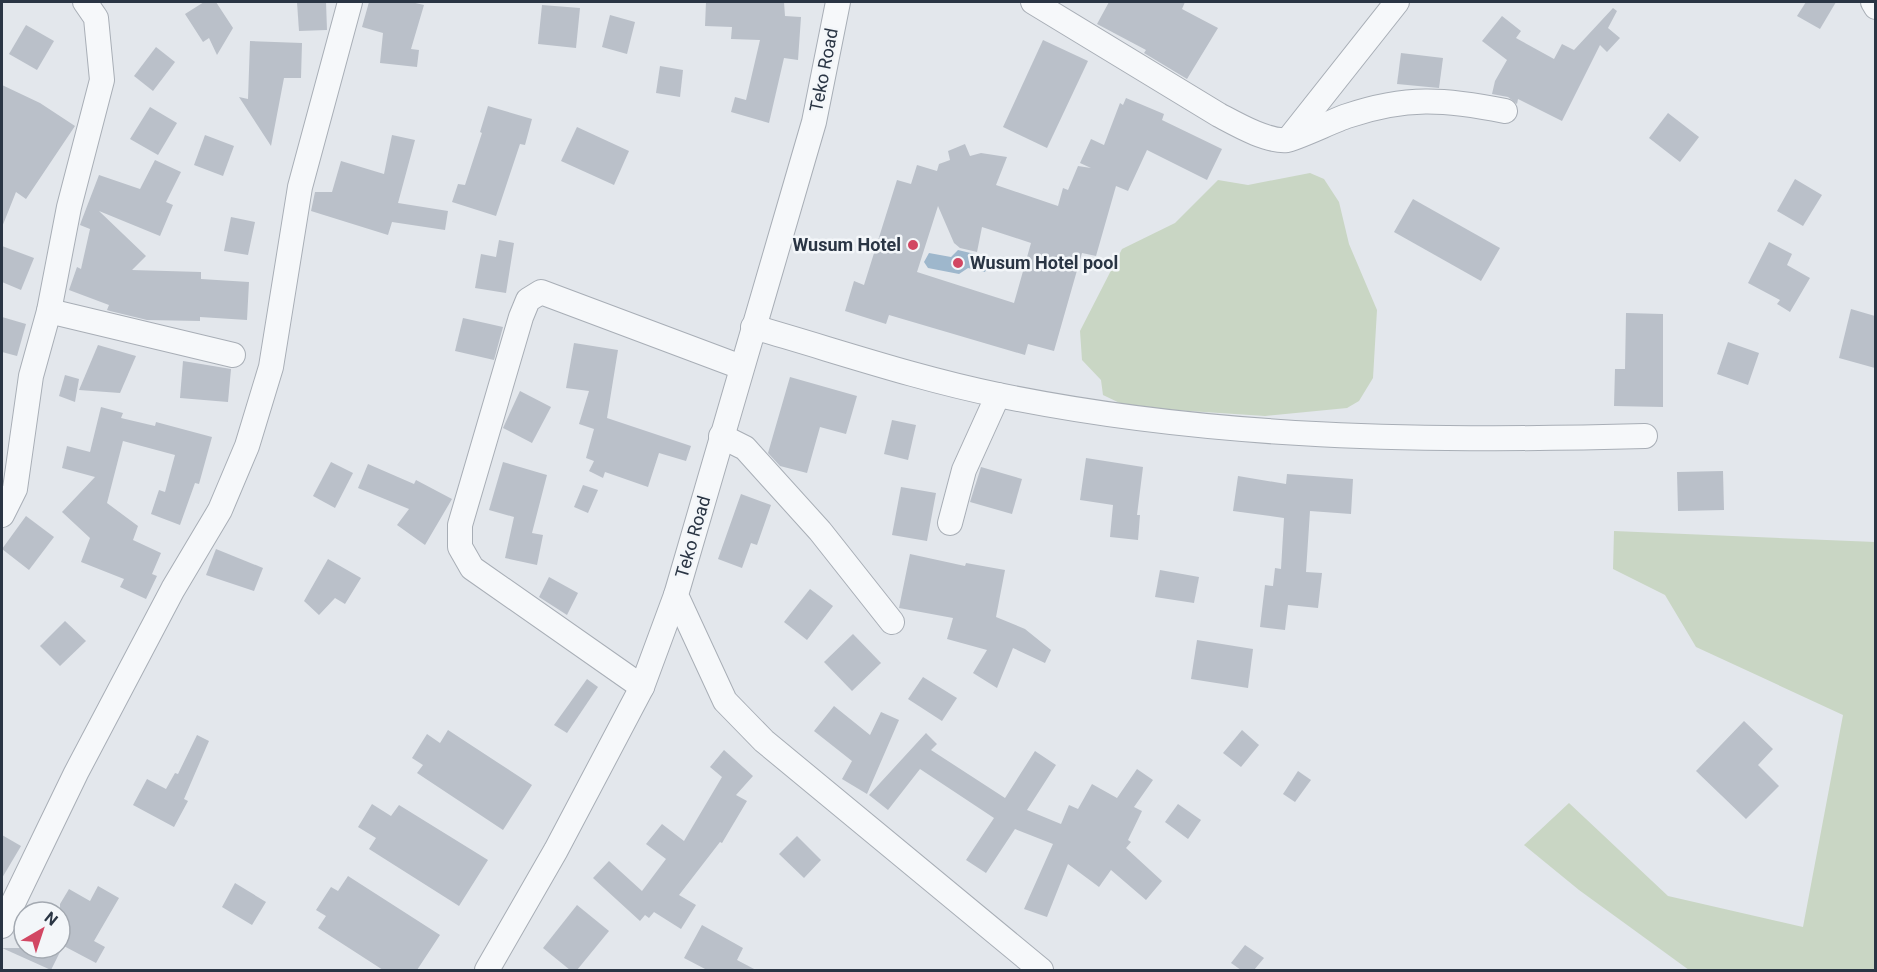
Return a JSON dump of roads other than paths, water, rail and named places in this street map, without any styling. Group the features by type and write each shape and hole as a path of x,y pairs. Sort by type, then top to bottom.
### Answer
{"street":[{"path":"2,515 15,489 31,376 49,311 69,207 102,80 96,18 85,2"},
{"path":"2,926 87,752 172,589 220,510 247,446 271,367 300,186 350,2"},
{"name":"Teko Road","path":"838,2 814,122 676,595 725,701 764,741 1041,970"},
{"path":"1033,2 1219,115 1251,131 1288,140 1331,122 1399,101 1435,101 1505,111"},
{"path":"1288,140 1397,2"},
{"path":"1873,2 1875,7"},
{"path":"642,687 472,568 460,547 460,525 521,317 528,300 541,292 741,367"},
{"path":"49,311 233,355"},
{"path":"753,327 998,395 1187,424 1291,434 1378,438 1645,436"},
{"path":"950,523 964,470 998,395"},
{"path":"721,436 745,447 820,531 892,622"},
{"path":"488,970 556,850 642,687 676,595"}],"water":[{"name":"Wusum Hotel pool","path":"958,250 987,257 990,261 985,272 968,268 959,274 928,268 924,262 929,253 951,257"}],"place":[{"name":"Wusum Hotel","path":"913,245"},
{"name":"Wusum Hotel pool","path":"958,263"}]}
